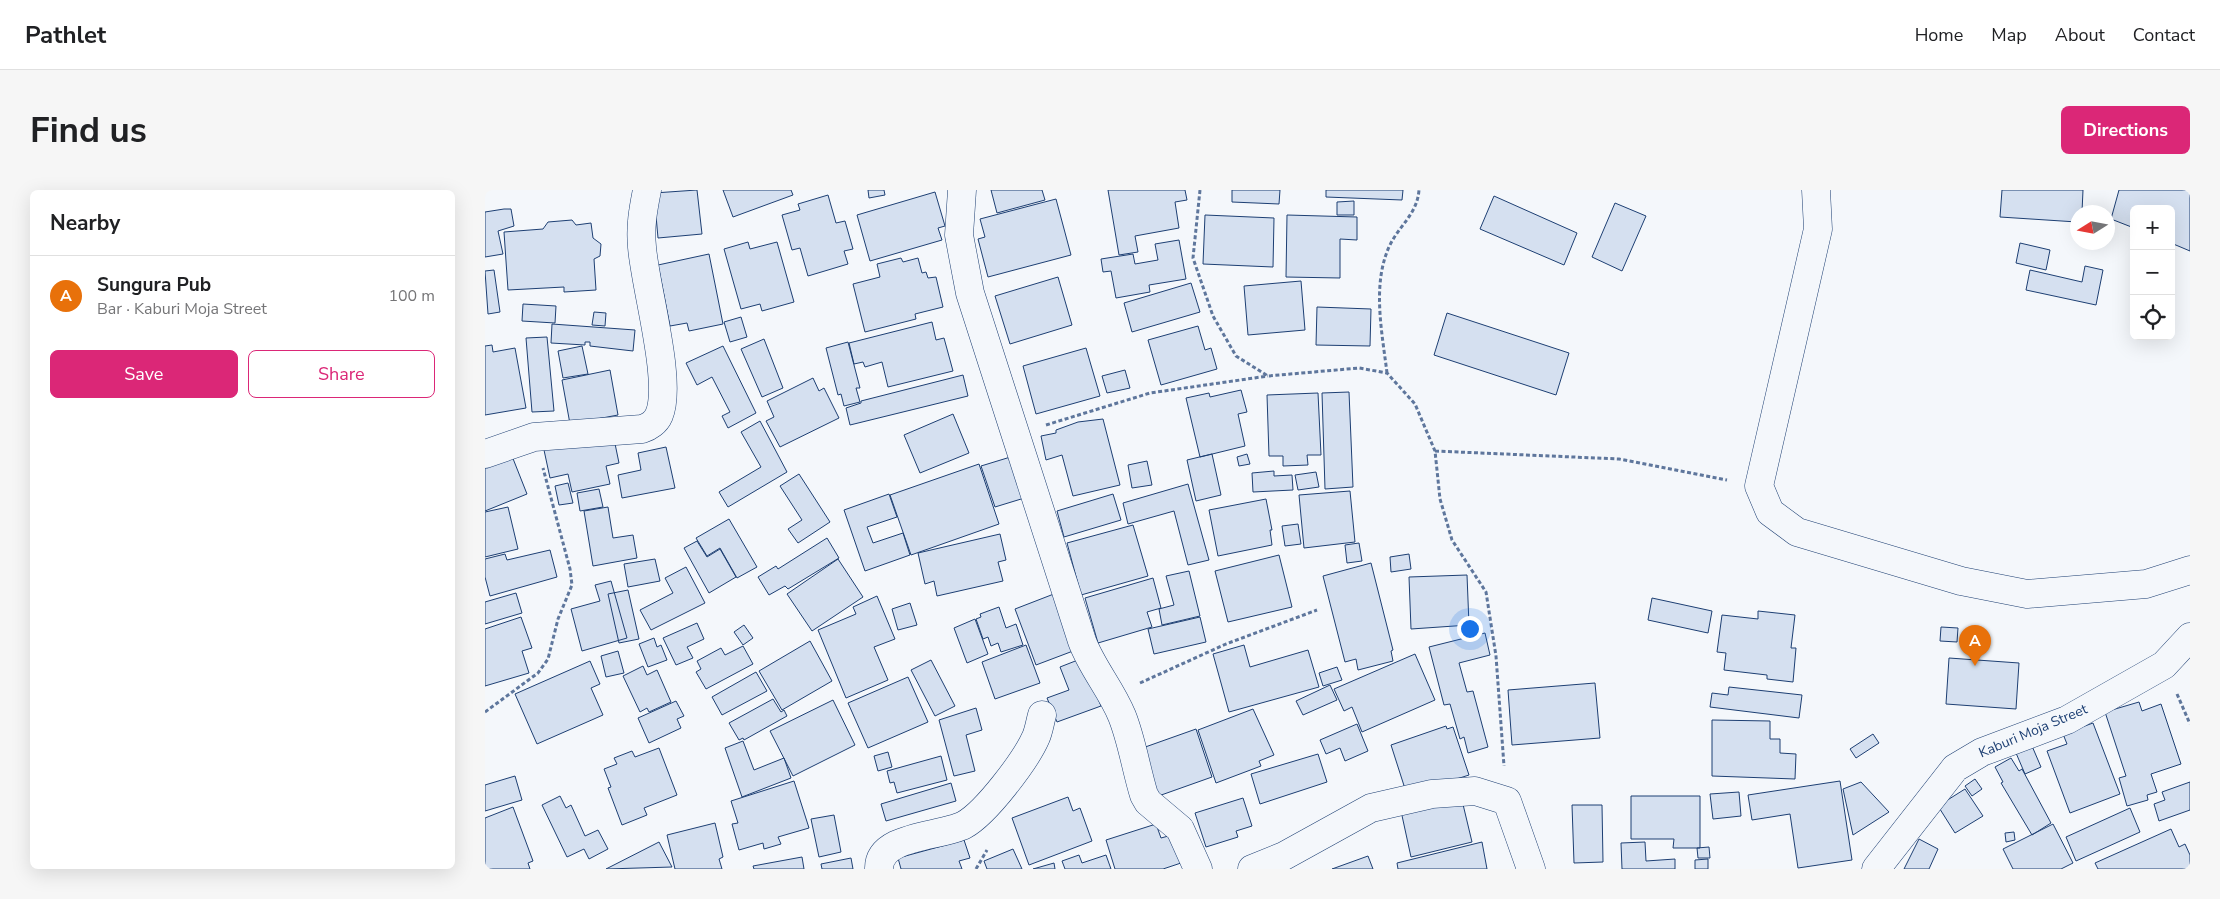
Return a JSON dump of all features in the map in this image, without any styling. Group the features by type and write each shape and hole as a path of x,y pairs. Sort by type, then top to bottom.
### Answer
{"street":[{"path":"485,454 534,437 641,429 653,423 658,417 663,385 642,250 640,225 647,190"},
{"path":"962,190 959,235 963,265 1082,641 1088,656 1104,679 1123,717 1144,795 1148,802 1180,829 1198,869"},
{"path":"1816,190 1818,229 1759,486 1770,512 1797,532 1980,584 2027,594 2146,584 2190,570"},
{"name":"Kaburi Moja Street","path":"1876,869 1955,768 1982,752 2075,715 2164,665 2190,638"},
{"path":"879,869 879,862 885,850 913,839 958,827 982,811 1020,764 1036,737 1042,715"},
{"path":"1252,869 1284,856 1371,808 1432,794 1475,791 1507,801 1531,869"}],"path":[{"path":"1199,190 1193,258 1213,316 1236,356 1268,376"},
{"path":"1419,190 1418,204 1390,246 1381,271 1381,319 1387,372 1415,404 1435,451 1440,499 1452,540 1486,592 1496,656 1507,801"},
{"path":"1017,434 1150,394 1268,376 1359,368 1387,372"},
{"path":"485,712 538,673 548,659 557,619 572,585 570,569 534,437"},
{"path":"1435,451 1619,459 1759,486"},
{"path":"1115,700 1136,685 1158,674 1227,644 1317,610"}],"building":[{"path":"697,190 702,234 658,238 654,193"},
{"path":"723,190 791,190 793,195 733,217"},
{"path":"868,190 884,190 885,195 869,198"},
{"path":"991,190 1042,190 1045,200 997,213"},
{"path":"1108,190 1185,190 1187,200 1175,202 1179,228 1135,236 1138,252 1119,255"},
{"path":"1232,190 1280,190 1279,204 1232,202"},
{"path":"1326,190 1403,190 1402,200 1326,197"},
{"path":"2002,190 2083,190 2082,205 2070,205 2070,222 2000,217"},
{"path":"2119,190 2190,190 2190,251 2175,245 2175,205 2130,205 2130,226 2115,221 2115,205"},
{"path":"935,192 945,226 938,228 942,240 870,261 857,215"},
{"path":"828,195 836,223 845,221 853,249 844,251 848,264 808,276 800,248 792,250 782,215 800,210 798,204"},
{"path":"1494,196 1577,233 1564,265 1480,229"},
{"path":"1056,199 1071,255 988,277 978,239 985,237 980,219"},
{"path":"1354,201 1354,215 1337,215 1337,202"},
{"path":"1615,203 1646,216 1622,271 1592,257"},
{"path":"511,209 514,226 498,231 503,254 485,257 485,212"},
{"path":"1205,215 1274,218 1273,267 1203,264"},
{"path":"1287,215 1357,217 1357,240 1340,239 1340,278 1286,277"},
{"path":"572,220 576,225 591,223 593,238 601,244 600,256 594,259 596,290 564,292 564,287 508,290 504,232 543,229 548,222"},
{"path":"1179,240 1186,279 1149,285 1150,292 1116,298 1111,271 1103,272 1101,259 1133,254 1135,264 1158,260 1155,244"},
{"path":"748,242 750,249 777,242 794,302 762,311 760,304 741,309 724,249"},
{"path":"2020,243 2050,250 2046,270 2016,263"},
{"path":"709,254 723,324 689,331 687,323 670,326 658,265"},
{"path":"901,258 903,262 918,258 922,273 926,272 928,278 936,277 943,307 915,314 916,319 865,332 853,284 880,277 877,264"},
{"path":"2085,266 2103,270 2096,305 2026,290 2030,270 2082,282"},
{"path":"494,270 500,312 488,314 485,271"},
{"path":"1058,277 1072,325 1010,344 995,296"},
{"path":"1301,281 1305,330 1248,335 1244,286"},
{"path":"1191,283 1200,312 1132,332 1124,303"},
{"path":"523,304 556,306 555,323 522,321"},
{"path":"1317,307 1371,309 1370,346 1316,345"},
{"path":"594,312 606,313 605,326 592,325"},
{"path":"1447,313 1569,353 1556,395 1434,355"},
{"path":"741,317 747,337 730,342 724,322"},
{"path":"932,322 936,340 944,338 953,371 888,387 882,362 865,367 863,362 854,364 849,343"},
{"path":"552,324 635,330 633,351 590,346 590,342 585,342 585,345 551,343"},
{"path":"1198,326 1205,350 1211,348 1217,369 1161,385 1148,340"},
{"path":"547,337 554,411 532,412 526,338"},
{"path":"764,339 783,388 762,397 741,349"},
{"path":"848,342 860,388 856,388 860,402 844,406 841,394 838,395 826,348"},
{"path":"492,345 493,352 515,348 526,408 485,415 485,346"},
{"path":"582,346 588,374 563,378 558,351"},
{"path":"723,346 756,413 728,428 722,416 730,412 712,377 697,385 686,363"},
{"path":"1086,348 1100,396 1036,414 1023,366"},
{"path":"610,370 618,415 570,424 562,380"},
{"path":"1125,370 1130,388 1107,393 1102,376"},
{"path":"963,375 968,396 850,425 846,408 861,403 861,401"},
{"path":"813,378 819,391 824,388 839,418 780,447 766,421 774,417 767,401"},
{"path":"1241,390 1247,412 1238,414 1245,446 1200,457 1186,398 1209,393 1210,397"},
{"path":"1349,392 1353,487 1325,489 1322,393"},
{"path":"1318,393 1321,455 1307,455 1308,465 1283,466 1283,456 1269,456 1267,395"},
{"path":"953,414 969,453 920,473 904,435"},
{"path":"1103,419 1120,485 1073,496 1062,455 1046,460 1041,436 1056,433 1056,430 1078,422"},
{"path":"760,421 787,472 728,507 719,492 761,467 741,432"},
{"path":"613,434 619,463 606,466 610,484 572,492 568,474 550,478 544,450"},
{"path":"666,447 675,488 622,498 618,475 641,470 638,453"},
{"path":"510,451 527,494 485,511 485,460"},
{"path":"1212,454 1221,495 1196,501 1187,460"},
{"path":"1247,454 1250,464 1239,466 1237,457"},
{"path":"1017,455 1031,496 995,507 981,466"},
{"path":"1147,461 1152,485 1132,488 1128,465"},
{"path":"979,464 999,524 911,555 890,495"},
{"path":"1274,471 1274,476 1292,475 1293,490 1253,492 1252,473"},
{"path":"1316,472 1319,487 1298,490 1295,475"},
{"path":"799,474 830,522 798,543 788,529 802,520 780,486"},
{"path":"568,483 573,503 559,505 555,486"},
{"path":"1188,484 1209,560 1188,565 1174,511 1128,524 1123,503"},
{"path":"599,489 603,507 580,511 577,493"},
{"path":"1350,491 1355,542 1304,548 1299,495"},
{"path":"889,494 897,517 867,527 873,543 903,533 910,555 865,571 844,510"},
{"path":"1113,494 1121,520 1064,537 1057,511"},
{"path":"1266,499 1272,530 1270,530 1272,545 1218,556 1209,510"},
{"path":"508,507 518,549 485,557 485,512"},
{"path":"608,507 613,538 633,535 637,558 593,566 584,511"},
{"path":"729,519 757,567 737,578 720,548 707,556 696,538"},
{"path":"1298,524 1301,544 1285,546 1282,526"},
{"path":"1133,525 1148,576 1081,595 1067,543"},
{"path":"1000,534 1006,560 998,562 1003,581 937,596 934,581 925,584 918,553"},
{"path":"827,538 839,558 788,589 785,586 769,595 758,577 776,566 778,569"},
{"path":"697,541 707,557 720,549 736,577 709,593 684,548"},
{"path":"1359,543 1362,561 1347,563 1345,545"},
{"path":"550,550 557,577 490,596 485,577 485,559 505,554 507,560"},
{"path":"1409,554 1411,569 1391,572 1390,557"},
{"path":"1279,555 1292,607 1228,622 1215,571"},
{"path":"655,559 660,581 628,587 624,564"},
{"path":"838,559 863,597 812,631 787,594"},
{"path":"1371,563 1393,650 1391,651 1393,661 1358,670 1356,659 1345,662 1323,576"},
{"path":"686,567 705,603 651,630 640,610 673,593 665,578"},
{"path":"1189,571 1200,616 1162,625 1159,609 1174,605 1166,576"},
{"path":"1467,575 1469,625 1411,629 1409,577"},
{"path":"1153,578 1161,608 1147,612 1152,627 1098,643 1085,598"},
{"path":"611,581 627,638 582,651 571,609 600,601 595,585"},
{"path":"628,590 639,639 619,643 608,594"},
{"path":"1059,592 1081,648 1036,665 1015,609"},
{"path":"516,593 522,613 485,624 485,602"},
{"path":"877,596 895,639 874,647 888,680 846,698 818,630 856,614 853,607"},
{"path":"1652,598 1712,611 1708,633 1648,620"},
{"path":"910,603 917,625 898,630 892,609"},
{"path":"999,607 1006,628 1016,624 1023,645 1001,652 998,643 991,646 988,637 983,639 976,619 981,617 980,614"},
{"path":"1758,611 1795,615 1791,648 1796,648 1793,682 1767,679 1767,675 1724,670 1726,653 1717,652 1722,615 1758,619"},
{"path":"521,617 532,648 522,651 529,673 485,686 485,629"},
{"path":"1200,617 1206,642 1154,654 1148,629"},
{"path":"975,619 988,654 967,663 954,628"},
{"path":"697,623 704,639 687,647 693,658 676,665 663,638"},
{"path":"744,625 753,638 743,645 734,632"},
{"path":"1941,627 1958,628 1957,642 1940,641"},
{"path":"1485,633 1490,655 1459,663 1467,692 1473,691 1488,747 1468,753 1464,737 1460,739 1450,704 1444,705 1429,647"},
{"path":"654,638 657,647 661,645 667,660 648,667 639,644"},
{"path":"810,641 832,681 782,710 759,671"},
{"path":"1026,645 1040,683 995,699 982,662"},
{"path":"1244,645 1250,667 1308,650 1319,687 1229,712 1213,654"},
{"path":"743,646 753,664 706,689 696,672 701,669 697,661 721,648 725,655"},
{"path":"618,651 624,673 606,677 601,656"},
{"path":"1415,654 1435,700 1362,732 1352,707 1344,711 1334,689"},
{"path":"1083,658 1101,706 1057,722 1047,698 1069,690 1060,667"},
{"path":"1949,658 2019,663 2016,709 1946,704"},
{"path":"931,660 955,706 935,716 911,670"},
{"path":"590,661 600,684 591,688 603,715 537,744 515,694"},
{"path":"643,666 647,675 657,670 671,702 649,712 647,708 640,712 623,676"},
{"path":"1337,667 1342,680 1323,686 1319,673"},
{"path":"756,672 767,691 722,715 712,697"},
{"path":"908,677 928,722 868,748 848,703"},
{"path":"1595,683 1600,738 1512,745 1508,690"},
{"path":"1330,685 1337,700 1303,715 1296,701"},
{"path":"1729,687 1802,695 1799,718 1710,707 1712,693 1728,695"},
{"path":"773,699 781,712 784,710 787,716 744,740 743,738 739,740 729,723"},
{"path":"833,700 855,745 793,776 770,731"},
{"path":"676,701 684,716 677,719 681,728 649,743 638,718"},
{"path":"2139,702 2142,711 2161,704 2181,764 2151,774 2157,792 2147,795 2148,800 2127,806 2119,778 2126,776 2105,712"},
{"path":"976,708 982,730 966,735 975,771 954,776 939,720"},
{"path":"1253,709 1274,755 1259,761 1261,766 1216,783 1198,730"},
{"path":"1712,720 1770,721 1770,739 1780,739 1780,753 1796,754 1795,779 1712,776"},
{"path":"2093,723 2120,794 2070,813 2047,751 2067,744 2063,734"},
{"path":"1357,724 1368,751 1345,761 1340,748 1326,754 1320,740"},
{"path":"1446,726 1447,729 1453,727 1469,775 1407,795 1391,745"},
{"path":"1196,729 1212,777 1150,799 1134,751"},
{"path":"1873,734 1879,743 1856,758 1850,749"},
{"path":"743,741 754,770 784,758 791,778 742,797 725,748"},
{"path":"2032,746 2041,767 2025,774 2016,753"},
{"path":"659,748 677,795 644,808 647,815 622,825 608,788 611,787 604,769 617,764 614,758 632,751 635,757"},
{"path":"888,752 892,767 878,771 874,756"},
{"path":"1318,754 1327,782 1260,804 1251,774"},
{"path":"941,756 947,780 897,793 894,782 890,783 887,771"},
{"path":"2011,758 2019,771 2022,769 2051,823 2032,835 2001,783 2003,782 1995,767"},
{"path":"515,776 522,800 485,811 485,785"},
{"path":"1975,779 1982,789 1972,796 1965,786"},
{"path":"794,781 809,828 778,837 781,844 764,849 763,843 739,850 732,824 738,823 731,801"},
{"path":"1840,781 1852,860 1798,868 1790,814 1752,820 1748,795"},
{"path":"1861,782 1889,812 1853,835 1843,789"},
{"path":"2190,782 2190,810 2159,821 2154,804 2165,800 2162,792"},
{"path":"951,783 956,801 886,821 881,804"},
{"path":"1965,789 1983,816 1955,833 1938,806"},
{"path":"1739,792 1741,816 1713,819 1710,794"},
{"path":"560,796 566,808 571,805 585,836 598,830 608,849 589,859 584,849 567,857 542,805"},
{"path":"1461,796 1472,842 1411,857 1401,811"},
{"path":"1631,796 1700,796 1700,848 1673,848 1674,839 1631,839"},
{"path":"1068,797 1073,811 1080,808 1092,841 1029,865 1012,818"},
{"path":"1243,798 1252,826 1236,831 1238,837 1206,847 1195,813"},
{"path":"1572,805 1602,805 1603,862 1574,863"},
{"path":"513,807 533,861 528,863 530,869 485,869 485,818"},
{"path":"2130,808 2140,832 2076,861 2066,837"},
{"path":"834,815 841,852 819,857 811,819"},
{"path":"715,823 723,857 719,859 722,869 675,869 667,835"},
{"path":"1156,824 1161,838 1172,835 1181,863 1163,869 1115,869 1106,840"},
{"path":"2053,824 2073,863 2061,869 2013,869 2003,849"},
{"path":"2171,829 2179,847 2185,844 2190,855 2190,869 2098,869 2095,863"},
{"path":"2014,832 2015,840 2006,842 2005,833"},
{"path":"1919,839 1938,849 1929,869 1904,869"},
{"path":"964,840 970,858 959,861 962,869 901,869 898,858"},
{"path":"659,842 672,867 606,869"},
{"path":"1482,842 1487,869 1398,869 1397,863"},
{"path":"1645,842 1646,861 1675,859 1675,869 1622,869 1621,843"},
{"path":"1709,847 1710,858 1698,858 1697,848"},
{"path":"1013,849 1022,869 987,869 984,861"},
{"path":"1079,855 1082,863 1106,855 1111,869 1065,869 1062,861"},
{"path":"1368,856 1373,869 1332,869"},
{"path":"802,857 804,869 754,869 753,866"},
{"path":"851,858 853,869 822,869 821,864"},
{"path":"1708,859 1708,869 1695,869 1695,860"},
{"path":"1054,863 1055,869 1033,869"}],"place":[{"name":"Sungura Pub","path":"1975,666"}]}
